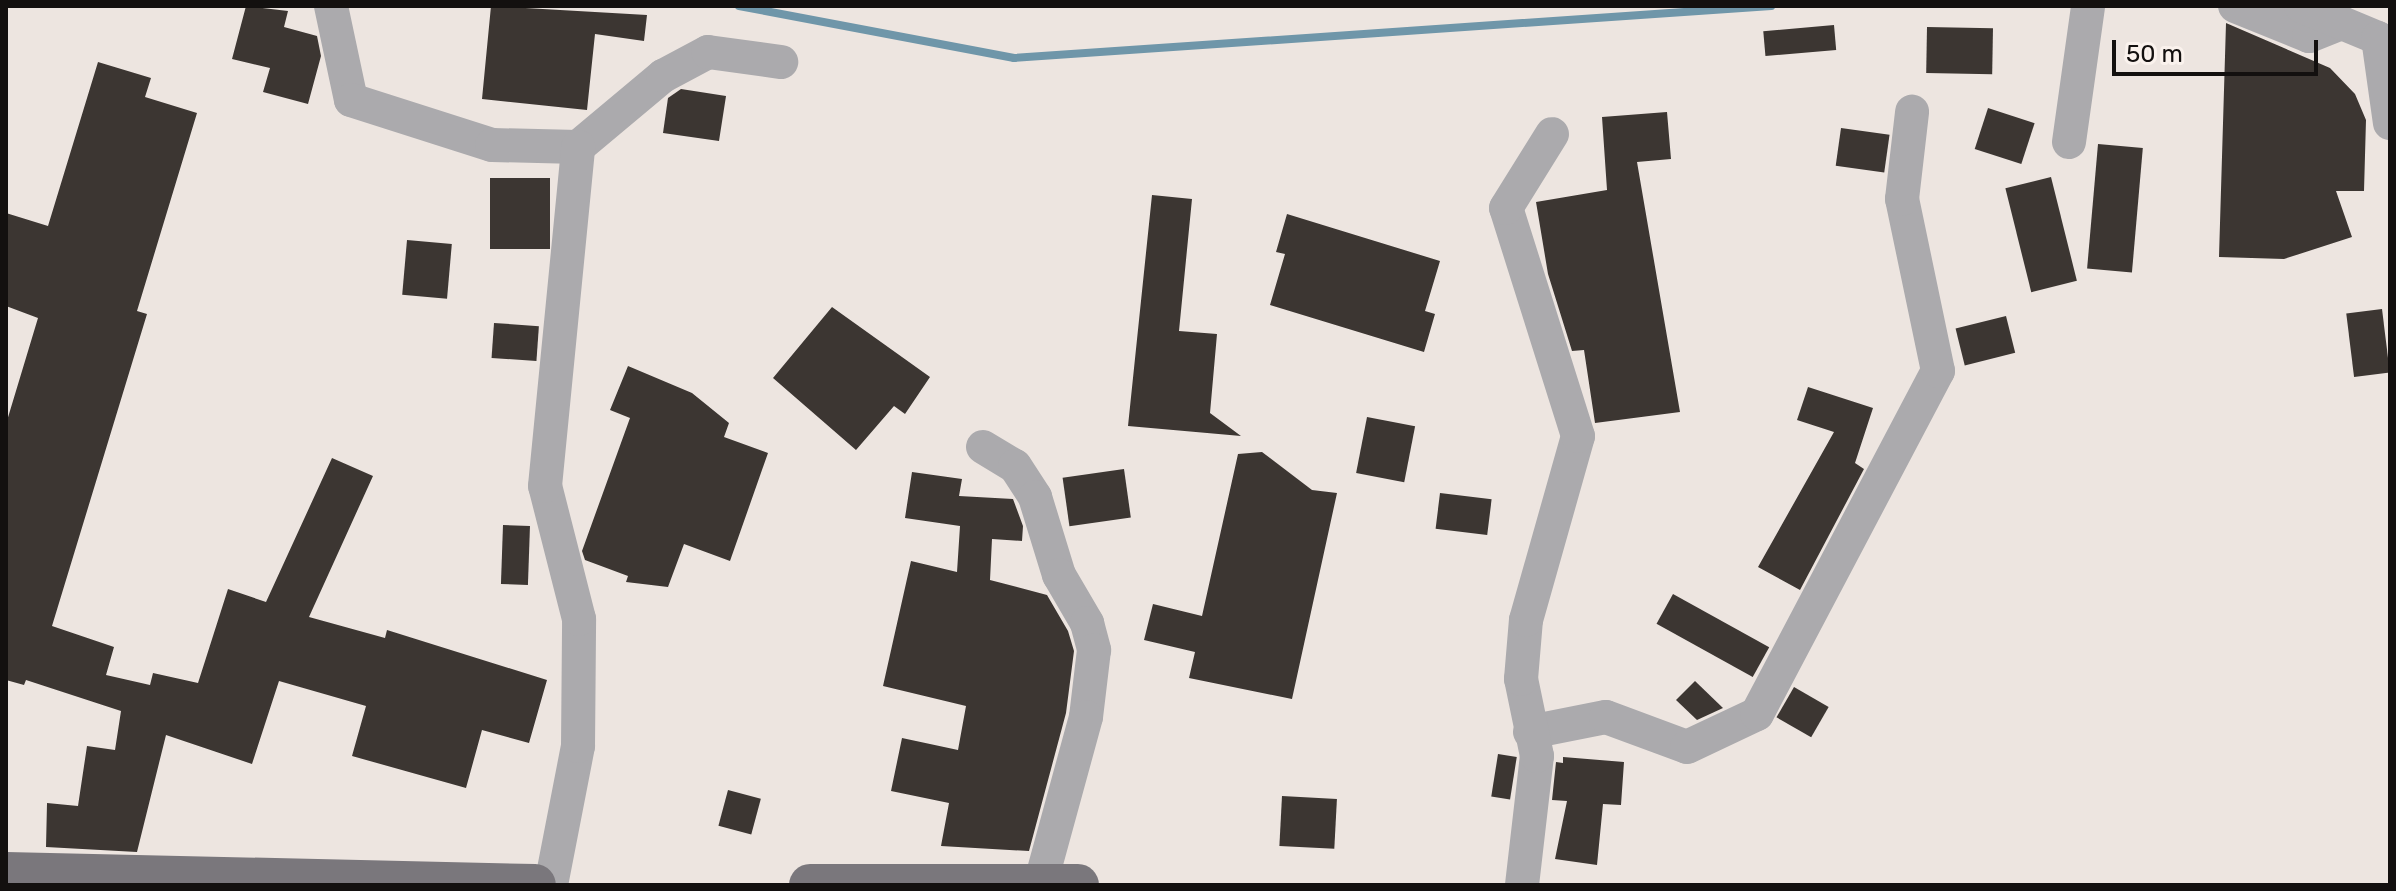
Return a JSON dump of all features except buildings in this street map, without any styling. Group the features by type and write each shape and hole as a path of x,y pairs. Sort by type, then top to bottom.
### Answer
{"main road":[{"path":"6,873 535,885"},
{"path":"810,885 1078,885"}],"street":[{"path":"331,6 351,100 492,145 578,147 663,76 708,52 781,62"},
{"path":"2069,142 2088,6"},
{"path":"2235,6 2309,36 2341,23"},
{"path":"2301,6 2378,38 2390,123"},
{"path":"1530,732 1606,717 1687,747 1757,714 1938,371 1902,199 1912,112"},
{"path":"1522,885 1537,756 1521,679 1526,620 1578,436 1506,208 1552,134"},
{"path":"551,885 578,746 579,619 545,486 578,147"},
{"path":"983,447 1015,466 1035,497 1059,575 1087,623 1094,650 1086,717 1040,885"}],"waterway":[{"path":"739,6 1014,58 1771,6"}]}
